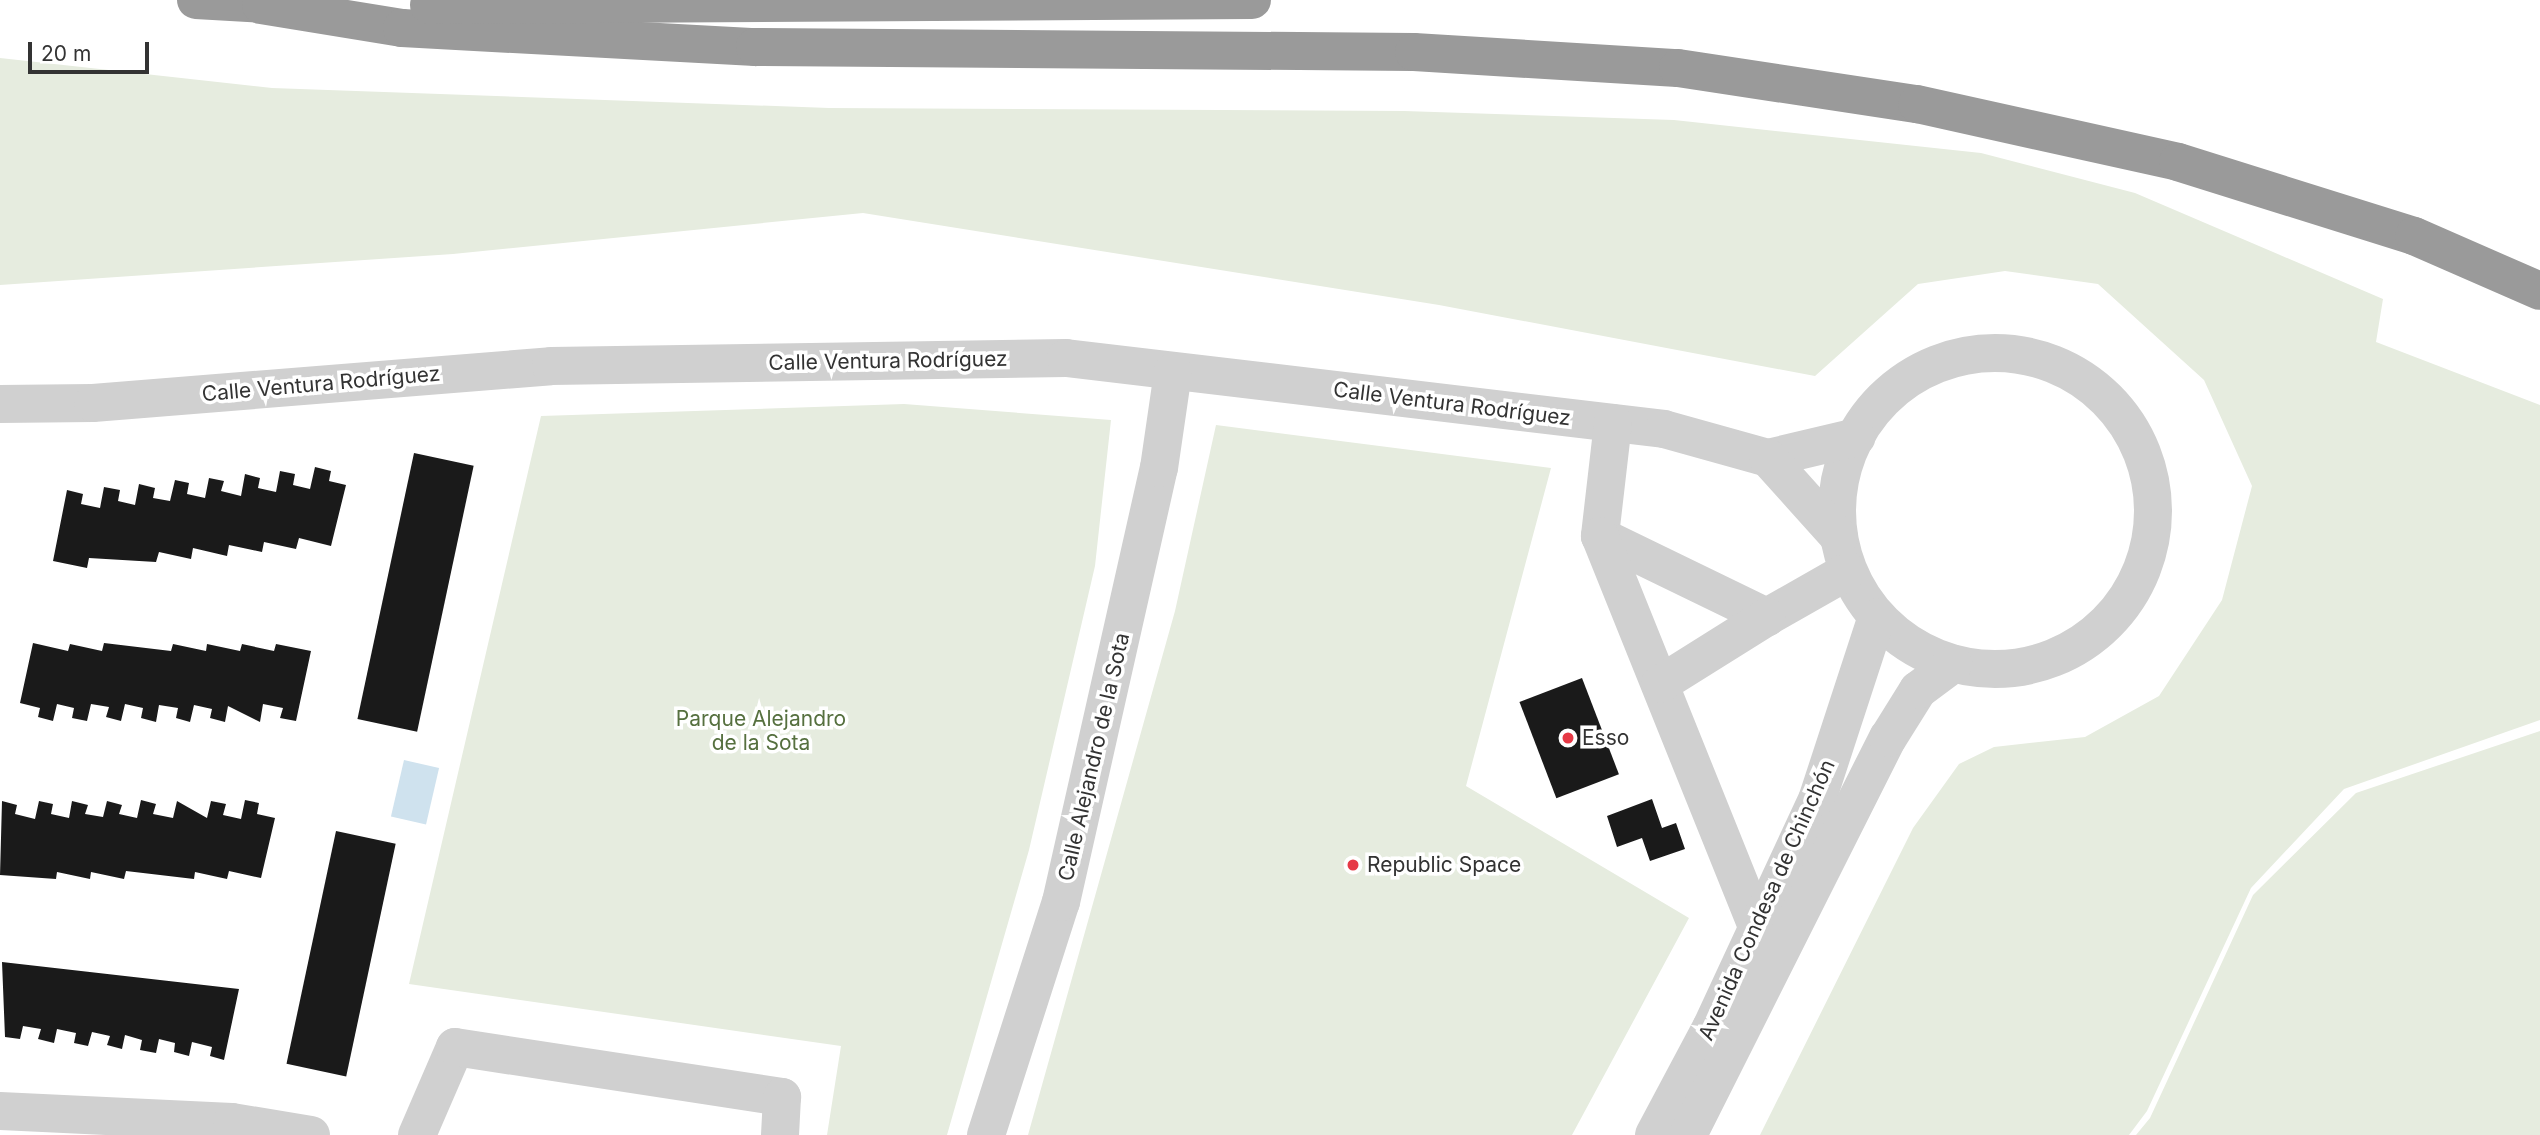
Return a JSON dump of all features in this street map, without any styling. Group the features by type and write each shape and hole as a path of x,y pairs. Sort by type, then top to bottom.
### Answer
{"highway":[{"path":"196,0 261,5 879,7 1252,0"},
{"path":"261,5 401,28 755,47 1414,52 1678,68 1917,104 2178,162 2414,236 2540,290"}],"street":[{"path":"1768,458 1843,554 1877,617 1911,646 1953,664 1998,670 2043,662 2091,637 2128,597 2150,548 2153,494 2138,441 2107,397 2063,366 2010,352 1956,356 1907,378 1868,415 1843,464 1843,554"},
{"name":"Calle Ventura Rodríguez","path":"0,404 93,403 551,366 1066,358 1664,429 1768,458 1857,437"},
{"name":"Calle Alejandro de la Sota","path":"986,1135 1061,902 1159,468 1173,372"},
{"path":"1613,423 1600,536 1756,925"},
{"path":"1600,536 1767,617"},
{"path":"1660,684 1767,617 1843,554"},
{"name":"Avenida Condesa de Chinchón","path":"1654,1135 1818,797 1877,617"},
{"name":"Avenida Condesa de Chinchón","path":"1688,1135 1888,738 1918,691 1953,664"},
{"path":"417,1135 455,1047 782,1097 780,1135"},
{"path":"0,1111 232,1122 311,1135"}],"green space":[{"path":"0,58 272,88 829,108 1404,111 1674,120 1981,153 2135,193 2383,299 2376,342 2540,405 2540,720 2344,789 2251,888 2147,1111 2129,1135 1760,1135 1913,828 1959,764 1994,747 2085,737 2159,696 2222,600 2252,486 2204,380 2098,284 2005,271 1918,284 1815,376 1439,305 863,213 453,254 0,285"},
{"name":"Parque Alejandro de la Sota","path":"904,404 1111,420 1095,566 1029,850 947,1135 827,1135 841,1046 409,984 541,416"},
{"name":"Republic Space","path":"1216,425 1551,468 1466,786 1689,918 1572,1135 1028,1135 1175,611"},
{"path":"2540,731 2540,1135 2136,1135 2150,1118 2253,895 2356,793"}],"water":[{"path":"404,760 439,768 426,825 391,817"}],"building":[{"path":"414,453 474,466 417,732 357,719"},
{"path":"315,467 331,471 329,481 346,485 331,546 299,538 296,549 264,542 262,552 229,545 227,556 193,548 191,559 159,552 156,562 89,558 87,568 53,561 67,490 83,494 81,504 100,508 104,487 120,490 118,501 135,505 139,484 155,488 153,498 170,501 175,480 189,483 187,494 205,498 209,478 224,481 221,491 241,496 245,474 260,478 258,488 276,492 280,471 295,474 293,485 310,489"},
{"path":"33,643 68,651 70,644 102,651 104,643 171,651 173,644 206,651 207,644 240,651 242,644 274,651 276,644 311,651 296,721 280,718 283,708 263,704 260,722 228,706 225,722 210,718 212,709 194,705 190,722 176,718 178,708 159,705 156,722 141,718 143,708 125,704 121,721 106,717 109,707 91,704 87,721 72,718 74,708 57,704 53,721 38,717 40,708 20,703"},
{"name":"Esso","path":"1582,678 1619,774 1556,798 1519,702"},
{"path":"1652,799 1662,828 1676,823 1685,849 1650,861 1642,838 1617,847 1607,816"},
{"path":"141,800 156,804 153,814 173,818 177,801 207,818 211,801 226,804 223,815 241,819 245,800 259,803 257,814 275,818 261,878 229,871 227,879 195,872 194,879 126,871 124,879 91,872 90,879 57,872 56,879 0,875 2,801 17,805 15,814 35,819 39,801 53,804 51,814 69,818 72,801 88,805 85,814 103,817 107,801 122,805 119,814 137,818"},
{"path":"336,831 396,844 346,1076 287,1064"},
{"path":"2,962 239,989 224,1060 210,1056 212,1047 192,1042 189,1056 174,1052 175,1043 159,1039 156,1053 140,1050 142,1040 125,1035 122,1049 107,1045 110,1036 92,1032 88,1046 74,1043 76,1033 57,1029 54,1043 38,1039 41,1029 23,1026 20,1039 5,1037"}],"place":[{"name":"Esso","path":"1568,738"},
{"name":"Republic Space","path":"1353,865"}]}
